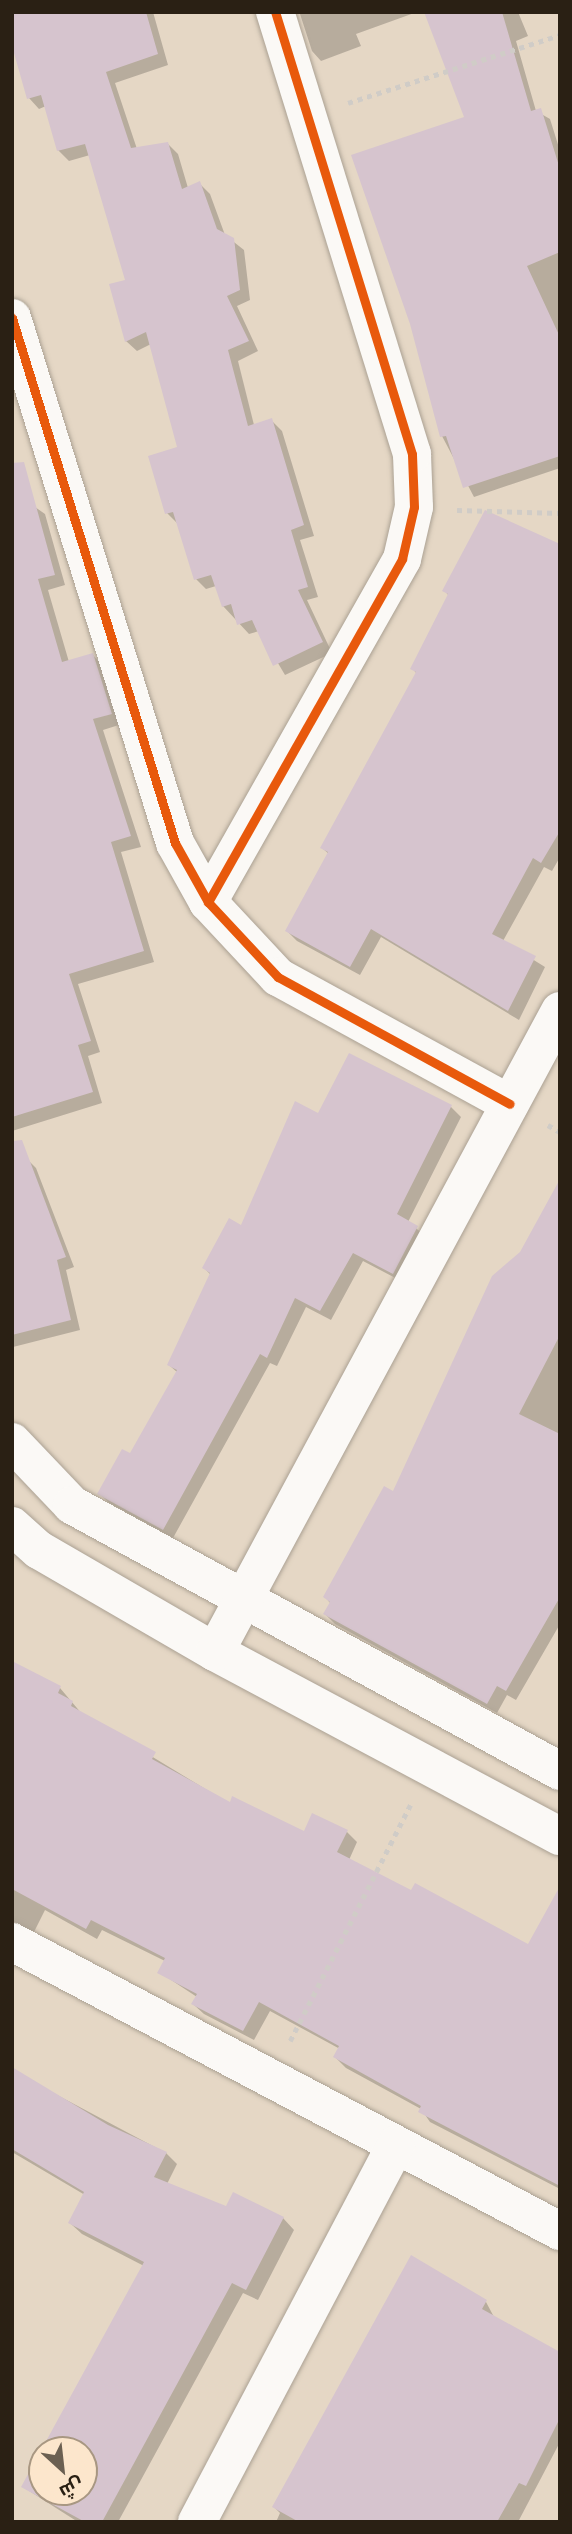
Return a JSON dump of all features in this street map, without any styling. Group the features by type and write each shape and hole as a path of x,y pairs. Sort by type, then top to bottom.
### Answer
{"street":[{"path":"208,902 402,559 414,507 412,454 275,12"},
{"path":"12,318 175,843 208,902 278,977 510,1104"},
{"path":"215,1652 560,1011"},
{"path":"12,1442 72,1505 242,1601 560,1771"},
{"path":"12,1526 39,1550 215,1652 560,1836"},
{"path":"12,1942 560,2231"},
{"path":"197,2522 396,2145"}],"path":[{"path":"307,116 560,34"},
{"path":"414,507 560,513"},
{"path":"271,2079 430,1767"}],"building":[{"path":"12,12 146,12 158,54 106,72 131,148 168,142 182,189 200,181 217,229 234,238 240,290 227,296 249,341 228,350 248,426 272,418 304,525 291,530 308,587 298,590 323,642 273,666 252,620 237,625 231,604 222,607 211,575 194,580 173,512 165,514 148,456 177,447 146,332 125,342 109,284 125,280 85,144 57,151 41,95 27,99 12,46"},
{"path":"424,12 502,12 531,111 541,108 560,169 560,252 527,266 560,337 560,456 463,488 446,436 440,437 410,324 351,155 464,117"},
{"path":"24,462 55,575 38,579 62,662 93,653 112,714 93,719 131,836 111,842 144,951 69,974 91,1041 78,1045 93,1092 12,1117 12,463"},
{"path":"485,510 560,544 560,831 541,863 533,858 492,934 536,956 508,1011 371,929 350,967 285,931 328,852 320,848 416,672 410,669 448,594 442,591"},
{"path":"349,1053 452,1105 397,1214 418,1226 393,1274 353,1253 320,1311 295,1298 267,1358 260,1354 163,1530 97,1494 122,1449 130,1453 177,1370 167,1365 210,1273 202,1268 229,1218 241,1225 295,1101 318,1113"},
{"path":"22,1140 66,1257 57,1260 71,1320 12,1335 12,1141"},
{"path":"560,1179 560,1335 519,1414 560,1434 560,1597 506,1691 497,1686 487,1704 323,1614 330,1602 323,1597 384,1486 393,1491 492,1276 520,1252"},
{"path":"12,1661 61,1686 58,1693 73,1701 71,1706 156,1752 152,1759 230,1802 232,1796 304,1831 312,1813 348,1830 337,1852 411,1890 415,1883 528,1944 560,1886 560,2186 418,2112 421,2106 333,2057 339,2046 259,2002 243,2031 191,2004 197,1994 157,1973 165,1958 91,1920 86,1929 12,1889"},
{"path":"12,2067 108,2125 167,2152 154,2177 226,2206 233,2192 284,2217 246,2290 232,2283 102,2522 85,2522 56,2506 98,2506 98,2436 49,2436 144,2262 68,2223 84,2192 12,2149"},
{"path":"411,2255 487,2300 482,2309 560,2352 560,2418 526,2486 519,2483 497,2522 299,2522 272,2507"},
{"path":"28,2474 28,2491 21,2487"}],"cycle path":[{"path":"208,902 402,559 414,507 412,454 275,12"},
{"path":"12,318 175,843 208,902 278,977 510,1104"}]}
